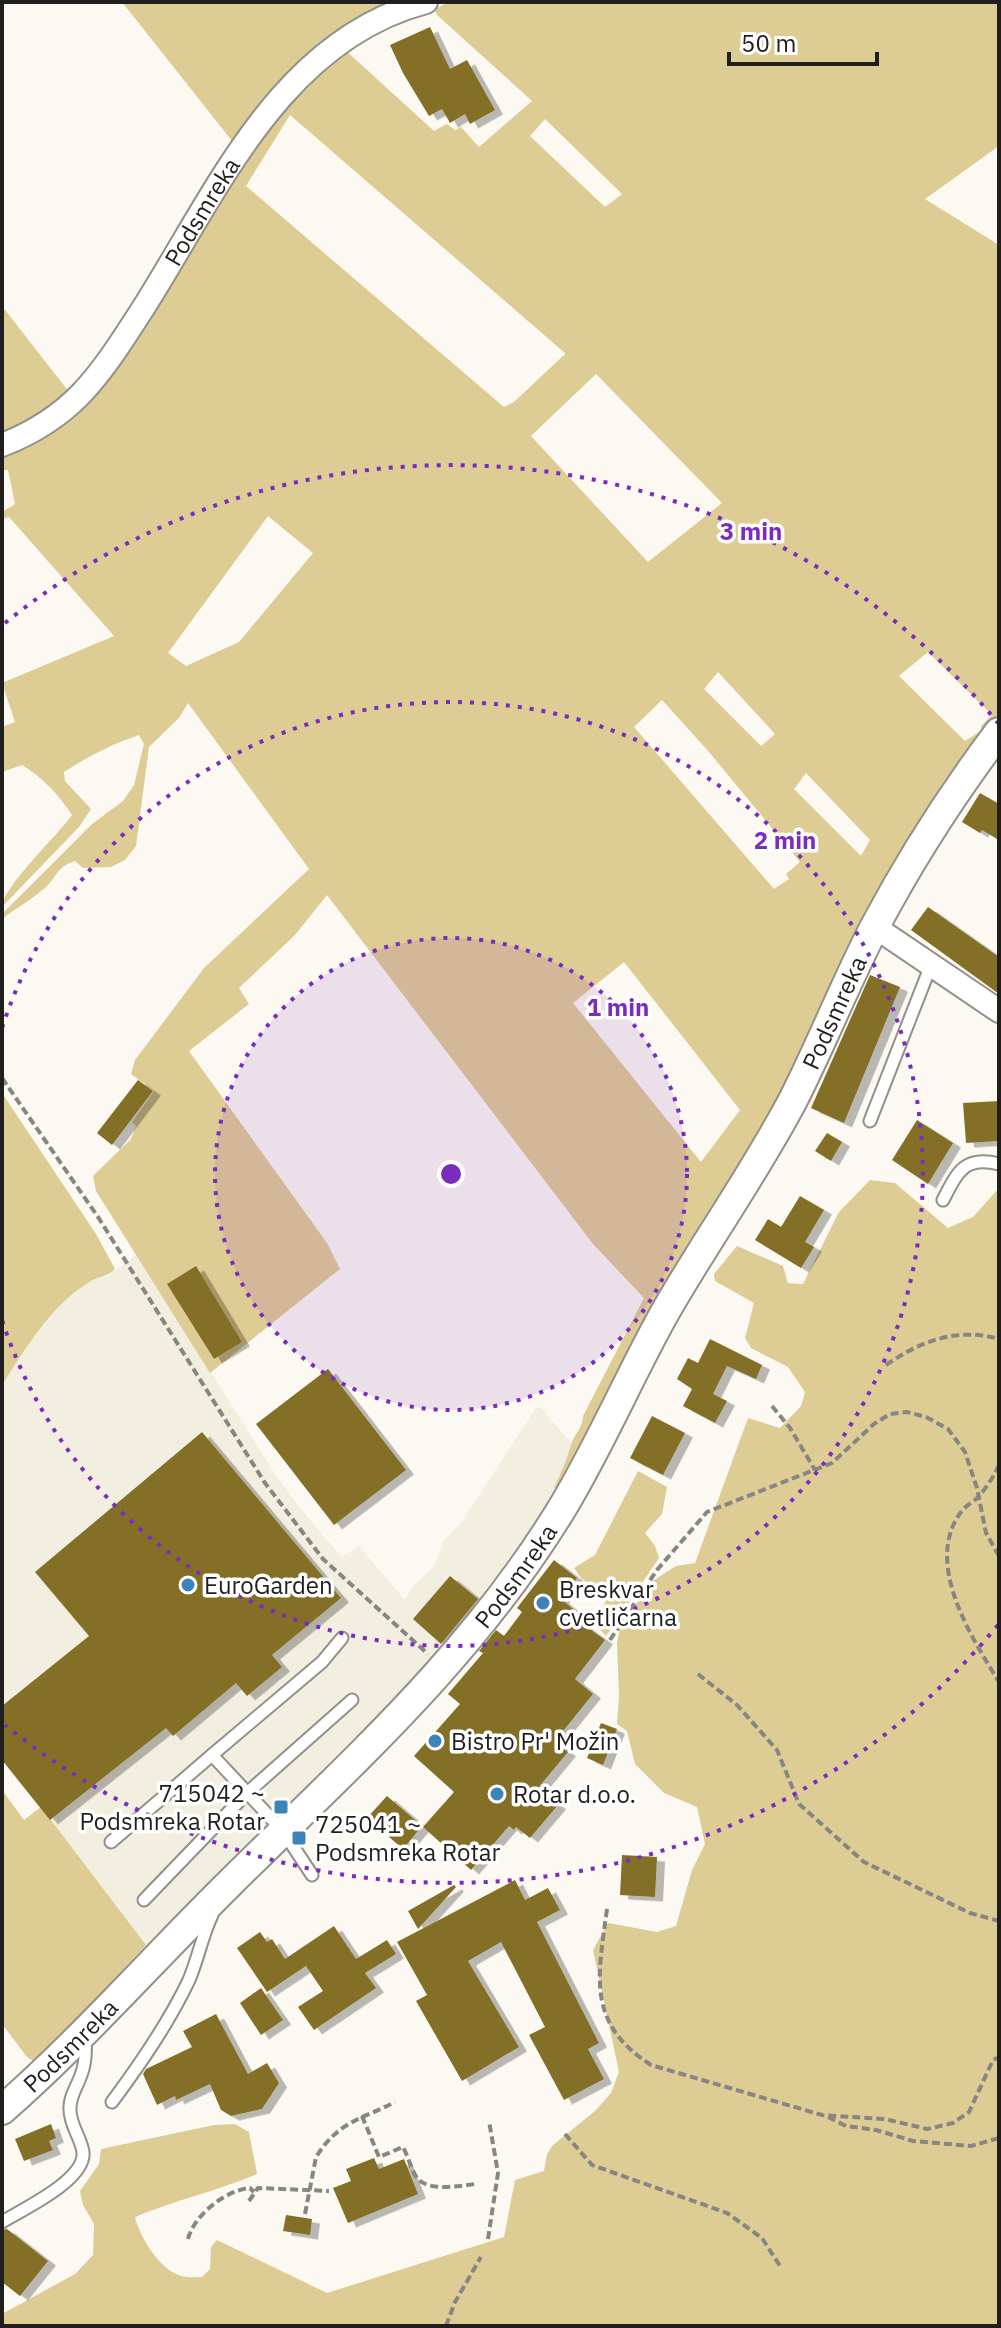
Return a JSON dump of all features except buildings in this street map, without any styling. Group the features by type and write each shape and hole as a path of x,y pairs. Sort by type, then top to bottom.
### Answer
{"street":[{"name":"Podsmreka","path":"2,445 39,429 60,415 91,385 153,293 229,168 261,121 295,81 371,24 426,2"},
{"name":"Podsmreka","path":"2,2110 85,2034 224,1889 387,1730 444,1669 516,1578 563,1505 665,1313 760,1159 793,1098 875,927 919,850 998,733"},
{"name":"Podsmreka","path":"875,927 999,1011"}],"lane":[{"path":"870,1121 931,965"},
{"path":"943,1200 958,1172 967,1164 986,1161 999,1164"},
{"path":"111,1842 322,1662 342,1638"},
{"path":"144,1900 247,1793 352,1700"},
{"path":"212,1755 283,1831 312,1875"},
{"path":"112,2102 157,2042 190,1977 202,1937 224,1889"},
{"path":"2,2222 66,2183 81,2165 83,2153 70,2111 86,2054 85,2034"}],"path":[{"path":"2,1078 98,1217 265,1483 323,1559 444,1669"},
{"path":"886,1365 927,1342 958,1333 983,1334 999,1339"},
{"path":"772,1406 790,1428 815,1471"},
{"path":"610,1640 657,1570 707,1512 832,1463 874,1424 890,1414 907,1412 926,1417 948,1429 965,1452 979,1496 986,1533 999,1556"},
{"path":"999,1465 979,1496 960,1513 948,1543 947,1572 970,1634 999,1682"},
{"path":"698,1674 737,1705 777,1750 799,1804 864,1862 970,1913 999,1921"},
{"path":"607,1909 600,1961 600,2000 616,2034 631,2052 651,2065 822,2115 846,2126 876,2130 913,2141 971,2146 999,2137"},
{"path":"822,2115 885,2119 927,2129 953,2123 969,2112 993,2060 999,2057"},
{"path":"305,2214 316,2157 320,2151 343,2125 395,2102"},
{"path":"362,2116 379,2157 403,2147 418,2179 425,2183 447,2186 475,2184"},
{"path":"488,2239 498,2173 489,2121"},
{"path":"565,2134 592,2165 727,2213 762,2238 780,2266"},
{"path":"188,2239 190,2229 225,2196 244,2188 254,2192"},
{"path":"249,2201 258,2188 329,2191"},
{"path":"446,2326 455,2302 481,2257"}],"shaded area":[{"path":"122,2 412,2 381,15 236,146"},
{"path":"449,2 999,2 999,146 925,199 999,245 999,713 969,754 801,1061 558,1489 554,1488 583,1416 644,1298 593,1244 327,895 295,935 239,988 249,1004 189,1051 327,1243 340,1269 210,1373 96,1191 93,1176 131,1139 136,1126 132,1122 154,1091 131,1074 135,1060 204,968 309,869 188,703 179,718 149,747 136,846 125,860 111,867 83,868 75,861 60,869 41,891 2,919 2,914 92,824 123,801 134,785 144,744 139,735 119,742 64,772 65,781 91,809 79,827 2,907 4,898 20,875 72,815 50,787 22,765 2,772 2,727 15,722 2,683 114,636 9,517 2,519 2,512 15,504 8,470 2,470 2,453 51,429 271,121 343,48 434,131 447,124 455,130 461,127 479,147 532,101 437,15 435,9","holes":["290,115 565,353 514,402 504,407 246,186","545,119 622,194 605,207 530,136","596,374 722,503 648,562 531,436","268,516 313,553 239,642 186,666 168,653","928,652 992,715 981,726 982,730 965,741 899,676","718,672 775,734 761,746 704,689","662,700 800,862 786,874 789,879 774,889 634,727","806,773 870,840 861,856 794,789","624,962 740,1110 701,1162 573,1003"]},
{"path":"2,306 73,397 2,441"},
{"path":"2,1093 96,1234 115,1269 91,1281 62,1304 40,1329 2,1385"},
{"path":"870,1180 895,1183 948,1228 973,1217 999,1188 999,2326 2,2326 2,2314 75,2274 93,2255 94,2224 83,2205 80,2191 99,2164 101,2149 214,2125 235,2124 249,2132 257,2174 135,2217 152,2252 174,2273 202,2277 210,2269 211,2247 217,2240 327,2293 504,2237 515,2180 544,2171 552,2146 595,2111 611,2093 619,2072 593,1950 608,1923 657,1932 676,1926 692,1870 705,1844 697,1807 664,1793 635,1764 627,1731 617,1724 617,1643 620,1628 651,1582 676,1566 695,1563 748,1418 780,1428 801,1406 805,1392 788,1367 751,1348 745,1338 754,1303 715,1281 714,1274 737,1246 783,1266 788,1283 803,1284 839,1212"},
{"path":"137,1254 277,1477 309,1519 342,1557 359,1546 405,1600 413,1586 434,1566 444,1541 460,1524 536,1408 541,1408 580,1453 496,1600 146,1945 2,1757 2,1385 27,1345 62,1304 89,1281 108,1276"},
{"path":"638,1471 667,1487 662,1514 645,1533 659,1558 606,1636 594,1623 608,1597 581,1578 574,1568 595,1555"},
{"path":"2,1790 24,1820 41,1807 146,1945 36,2063 27,2057 2,2024"}],"place":[{"name":"EuroGarden","path":"188,1585"},
{"name":"Breskvar cvetličarna","path":"543,1603"},
{"name":"Bistro Pr' Možin","path":"435,1741"},
{"name":"Rotar d.o.o.","path":"497,1794"},
{"name":"715042 ~ Podsmreka Rotar","path":"281,1807"},
{"name":"725041 ~ Podsmreka Rotar","path":"299,1838"}]}
